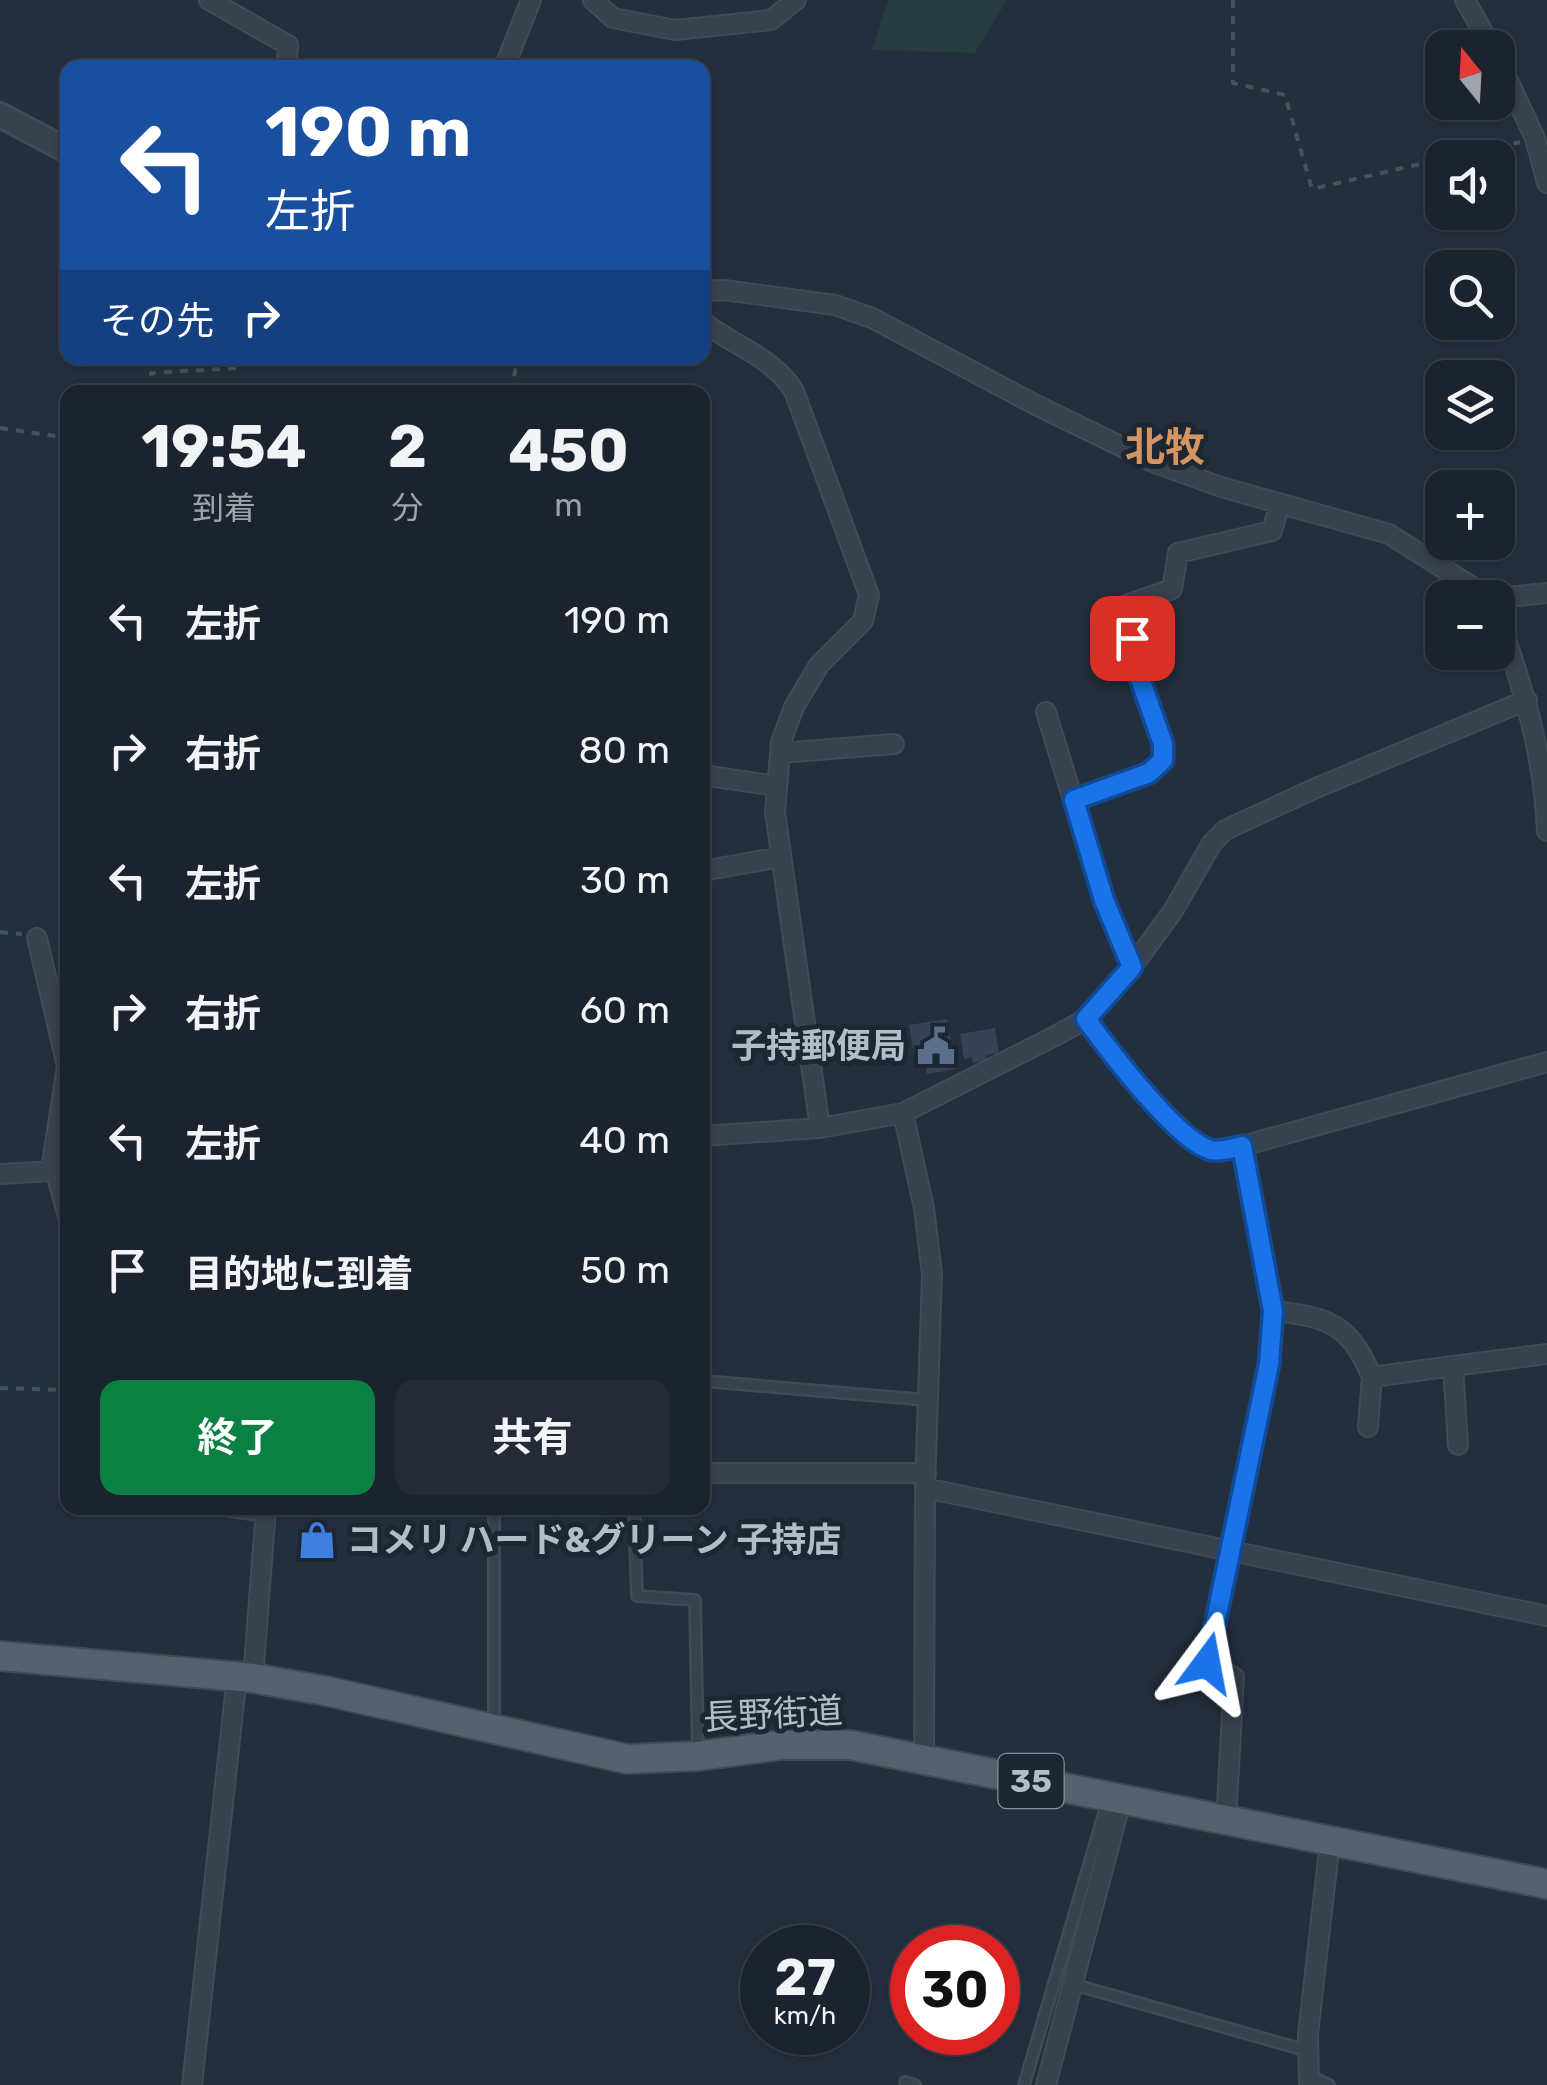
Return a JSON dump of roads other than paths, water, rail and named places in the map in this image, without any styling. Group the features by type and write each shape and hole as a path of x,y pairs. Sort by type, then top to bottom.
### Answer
{"main road":[{"name":"長野街道","path":"0,1656 245,1677 627,1759 818,1744 850,1745 1547,1884"}],"street":[{"path":"208,0 288,44 287,60"},
{"path":"507,60 531,0"},
{"path":"592,0 613,18 675,30 770,20 796,0"},
{"path":"1466,0 1482,30"},
{"path":"1515,94 1536,138 1547,182"},
{"path":"0,116 60,147"},
{"path":"710,291 835,305 872,318 1154,462 1221,488 1389,534 1462,580"},
{"path":"710,327 767,360 784,374 794,390 869,595 863,622 819,666 794,707 781,742 775,812 820,1128"},
{"path":"1074,800 1149,773 1163,760 1163,744 1137,670 1126,604 1172,590 1178,553 1272,531 1280,503"},
{"path":"1515,596 1547,593"},
{"path":"1515,665 1538,741 1547,831"},
{"path":"710,1135 820,1128 903,1113 1086,1019 1132,967 1173,911 1212,843 1225,830 1527,700"},
{"path":"1046,712 1104,900 1132,967"},
{"path":"780,753 894,744"},
{"path":"710,776 777,786"},
{"path":"710,870 781,857"},
{"path":"36,938 60,1037"},
{"path":"1086,1019 1130,1075 1184,1133 1211,1150 1242,1146 1547,1062"},
{"path":"903,1113 924,1208 932,1274 924,1758"},
{"path":"1226,1821 1234,1678 1207,1663 1269,1364 1273,1311 1242,1146"},
{"path":"0,1174 59,1170"},
{"path":"1273,1311 1326,1320 1346,1332 1372,1377 1368,1427"},
{"path":"1372,1377 1547,1354"},
{"path":"1453,1366 1458,1445"},
{"path":"710,1473 926,1480 1547,1616"},
{"path":"192,2085 266,1515"},
{"path":"1046,2085 1049,2033 1072,1984 1076,1939 1115,1800"},
{"path":"1309,2080 1308,2051 1330,1841"}],"lane":[{"path":"710,1382 929,1400"},
{"path":"494,1515 494,1729"},
{"path":"634,1515 637,1596 696,1600 698,1756"},
{"path":"1024,2085 1049,2033 1076,1939"},
{"path":"1072,1984 1308,2051"},
{"path":"1309,2080 1330,2085"}],"place":[{"name":"子持郵便局","path":"936,1046"},
{"name":"コメリ ハード&グリーン 子持店","path":"317,1540"}],"district":[{"name":"北牧","path":"1165,447"}]}
